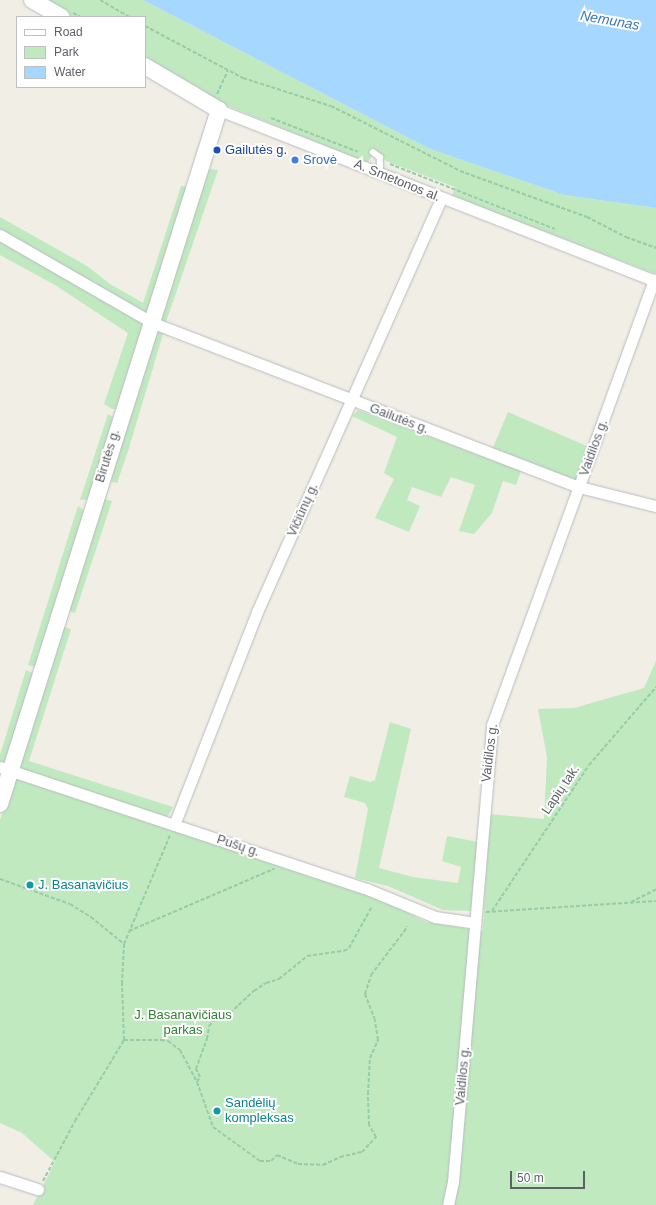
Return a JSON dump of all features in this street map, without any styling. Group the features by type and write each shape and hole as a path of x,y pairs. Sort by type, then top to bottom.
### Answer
{"street":[{"path":"32,0 59,16"},
{"name":"A. Smetonos al.","path":"146,67 219,110 441,199 655,281"},
{"name":"Birutės g.","path":"0,804 5,769 219,110"},
{"name":"Vičiūnų g.","path":"174,825 257,612 441,199"},
{"name":"Gailutės g.","path":"0,236 151,322 351,401 580,487 656,506"},
{"name":"Vaidilos g.","path":"448,1205 453,1182 492,725 655,281"},
{"name":"Pušų g.","path":"5,769 367,889 435,916 476,917"},
{"path":"0,1177 38,1189"}],"lane":[{"path":"373,152 381,161 381,175"}],"path":[{"path":"100,0 128,16"},
{"path":"146,27 243,78 331,106 466,173 587,217 626,237 656,248"},
{"path":"218,92 228,70"},
{"path":"269,117 360,153"},
{"path":"381,161 563,232"},
{"name":"Lapių tak.","path":"492,911 589,765 656,687"},
{"path":"38,1189 75,1121 124,1040 122,984 124,944 174,825"},
{"path":"128,932 290,863"},
{"path":"0,879 70,904 91,917 124,944"},
{"path":"630,903 656,889"},
{"path":"476,917 492,911 656,901"},
{"path":"197,1082 200,1077 196,1069 207,1039 209,1026 216,1018 230,1013 254,991 266,983 279,979 307,956 344,951 349,948 371,908"},
{"path":"124,1040 138,1039 168,1041 180,1050 197,1082 213,1127 260,1161 271,1161 277,1155 298,1164 323,1164 340,1156 362,1152 374,1141 376,1137 369,1125 368,1094 370,1058 378,1040 374,1014 366,994 371,975 408,926"}],"green space":[{"path":"42,0 143,0 430,149 564,195 656,208 656,274 452,196 455,187 386,161 376,151 367,163 218,102 146,61 146,16 69,16"},
{"path":"211,169 218,170 165,325 159,322 206,171"},
{"path":"181,186 189,187 149,312 146,313 0,230 0,217 87,266 110,284 143,303"},
{"path":"0,241 144,323 119,409 112,409 104,404 128,333 55,285 0,255"},
{"path":"155,330 164,331 128,451 117,483 106,480"},
{"path":"358,410 521,471 516,485 503,481 492,513 474,534 459,531 475,485 451,477 441,497 412,487 407,500 420,506 409,532 375,518 394,479 384,473 397,437 352,416"},
{"path":"508,412 589,447 576,482 492,450"},
{"path":"108,414 116,419 91,499 80,500"},
{"path":"100,498 112,501 75,613 65,610"},
{"path":"78,506 86,512 35,667 28,665"},
{"path":"60,626 71,629 29,761 173,807 168,816 164,817 19,768"},
{"name":"J. Basanavičiaus parkas","path":"656,661 656,1205 33,1205 55,1162 22,1133 0,1123 0,820 10,788 16,779 367,892 426,922 483,931 489,814 544,819 547,757 538,709 574,708 644,688"},
{"path":"26,670 35,674 7,762 0,762 0,755"},
{"path":"390,722 411,729 379,868 413,877 458,883 461,867 442,861 447,836 478,842 471,911 443,910 388,886 355,878 368,809 365,803 344,797 350,776 370,782 375,780"}],"water":[{"name":"Nemunas","path":"143,0 656,0 656,208 564,195 430,149"}],"place":[{"name":"Gailutės g.","path":"217,150"},
{"name":"Srovė","path":"295,160"},
{"name":"J. Basanavičius","path":"30,885"},
{"name":"Sandėlių kompleksas","path":"217,1111"}]}
